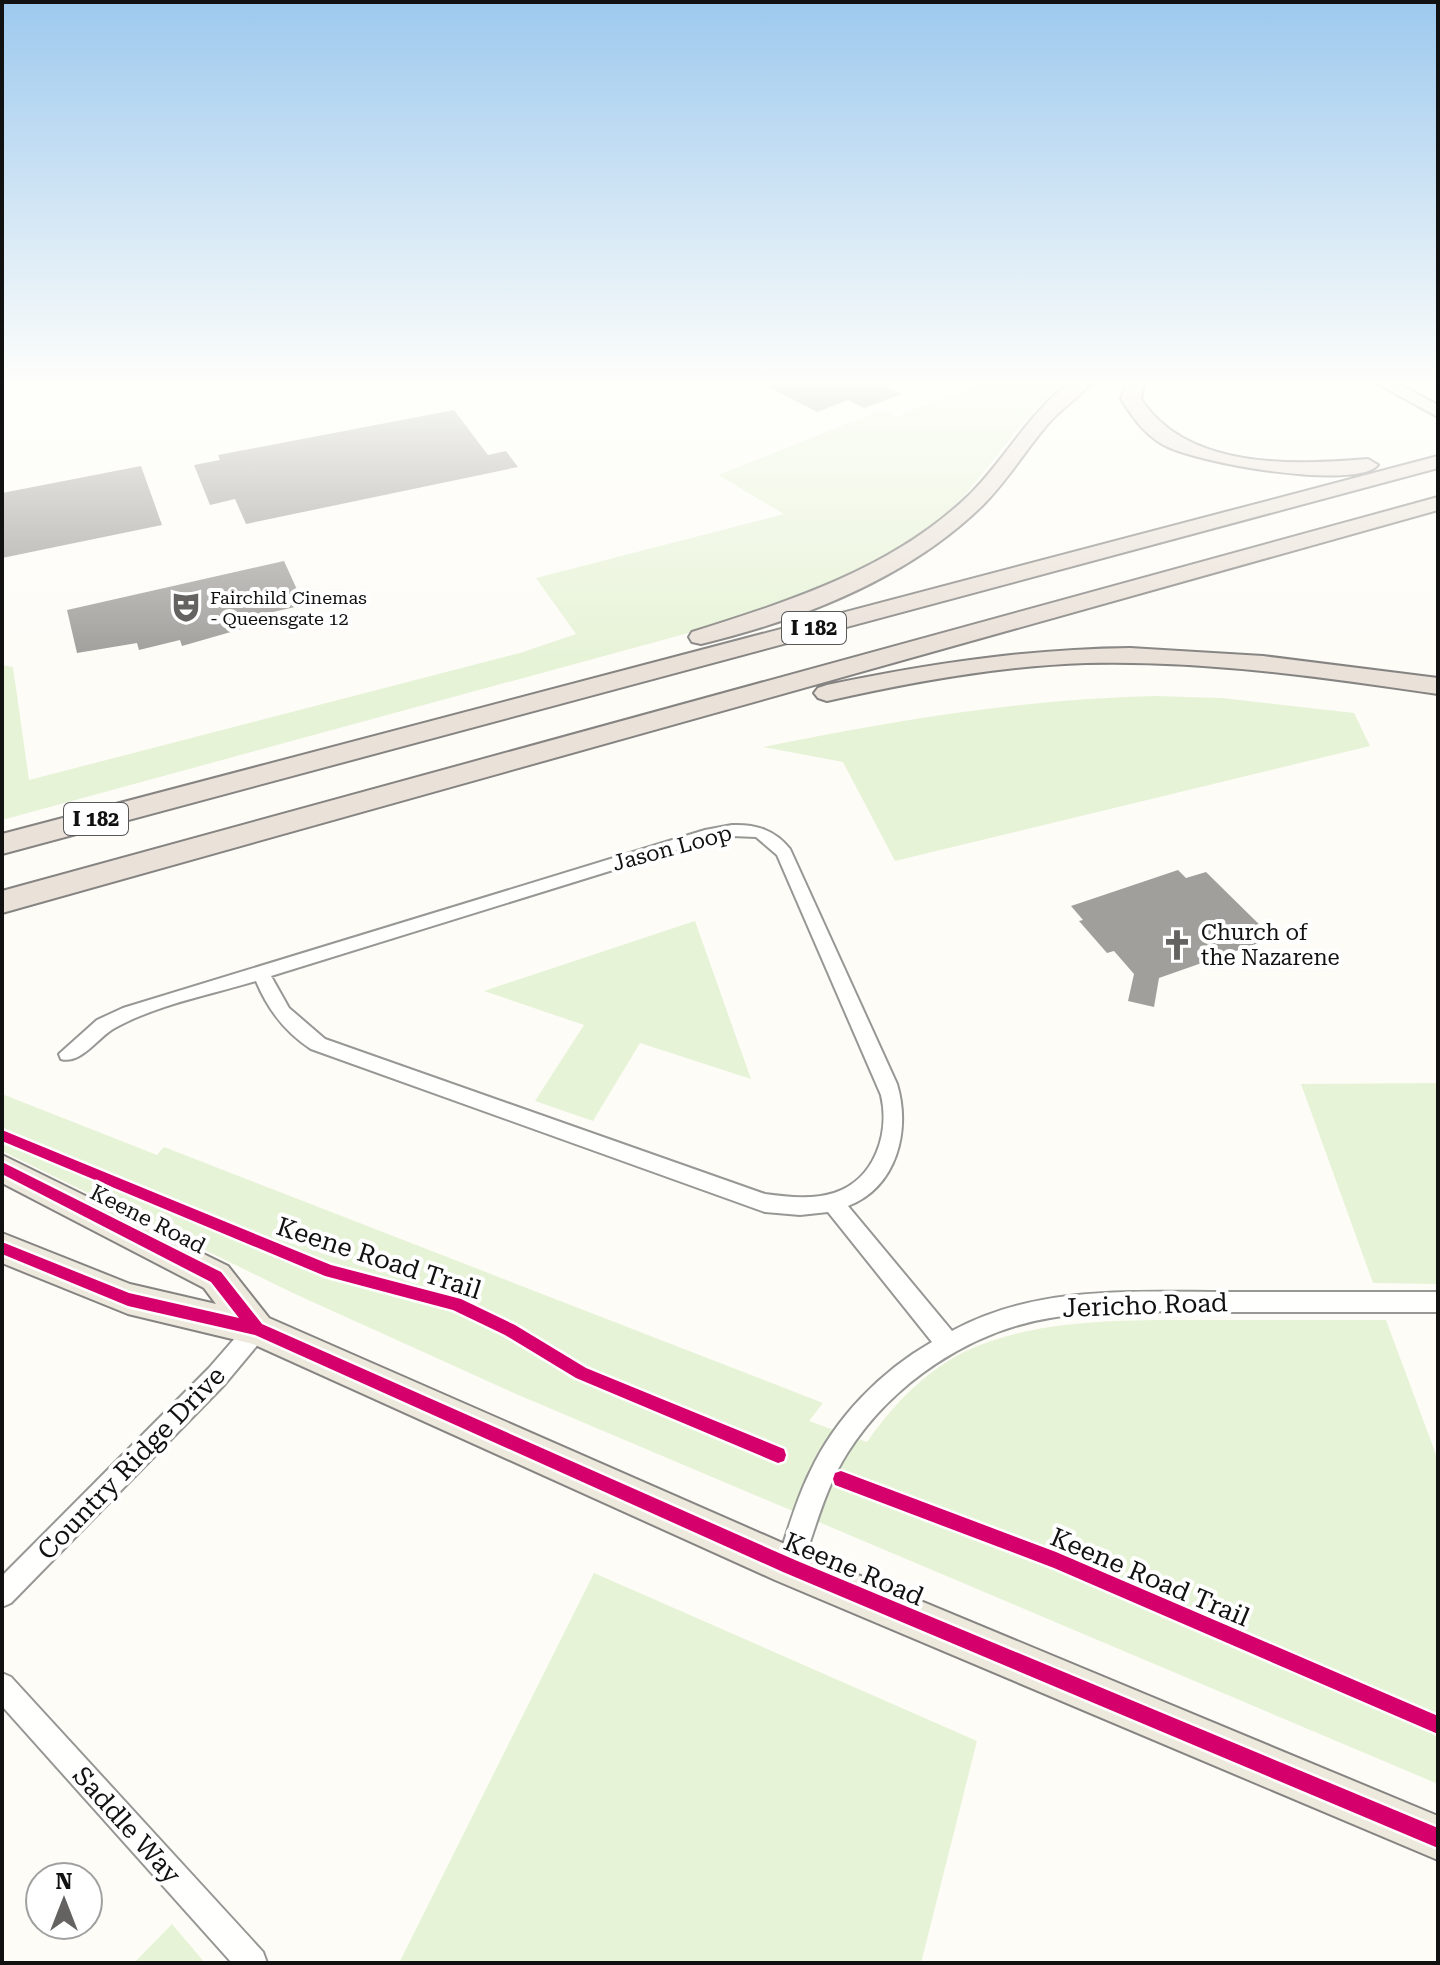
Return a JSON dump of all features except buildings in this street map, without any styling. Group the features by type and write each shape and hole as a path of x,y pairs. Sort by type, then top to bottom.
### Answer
{"highway":[{"path":"190,794 277,758 586,673 790,609 829,593 916,548 954,520 997,475"},
{"name":"I 182","path":"2,844 1390,475"},
{"name":"I 182","path":"2,902 1438,503"},
{"path":"457,775 582,750 877,682 969,665 1126,656 1217,659 1438,686"}],"main road":[{"name":"Keene Road","path":"2,1168 216,1277 257,1329"},
{"name":"Keene Road","path":"2,1248 128,1299 257,1329 789,1566 1438,1838"}],"street":[{"name":"Jason Loop","path":"68,1054 104,1025 129,1013 261,972 711,834 746,829 771,837 784,853 894,1105 897,1123 893,1142 875,1177 857,1191 833,1203 814,1207 765,1203 344,1054 303,1035 283,1017 271,999 261,972"},
{"path":"833,1203 949,1345"},
{"name":"Jericho Road","path":"789,1566 822,1471 841,1439 864,1410 908,1371 949,1345 1001,1320 1068,1305 1110,1302 1438,1302"},
{"name":"Country Ridge Drive","path":"2,1594 217,1376 257,1329"},
{"name":"Saddle Way","path":"2,1686 252,1963"}],"green space":[{"path":"718,475 981,475 947,513 921,534 859,569 792,597 692,632 2,820 2,665 13,667 29,780 520,653 576,634 536,578 784,514"},
{"path":"1154,696 1222,698 1354,713 1370,746 895,861 843,762 763,747 957,713 1055,702"},
{"path":"695,921 751,1079 640,1043 593,1121 535,1101 584,1025 484,991"},
{"path":"1438,1083 1438,1284 1373,1283 1301,1084"},
{"path":"2,1094 157,1155 164,1147 823,1403 809,1421 867,1442 898,1403 949,1360 1022,1332 1117,1321 1386,1320 1438,1460 1438,1784 516,1394 295,1294 2,1151"},
{"path":"594,1573 977,1741 921,1963 399,1963"},
{"path":"172,1924 205,1963 134,1963"}],"cycle path":[{"name":"Keene Road Trail","path":"2,1135 330,1271 456,1304 510,1330 581,1373 778,1455"},
{"path":"2,1168 216,1277 257,1329"},
{"path":"2,1248 128,1299 257,1329 789,1566 1438,1838"},
{"name":"Keene Road Trail","path":"841,1479 1056,1560 1438,1725"}],"place":[{"name":"Fairchild Cinemas - Queensgate 12","path":"186,607"},
{"name":"Church of the Nazarene","path":"1177,945"}]}
